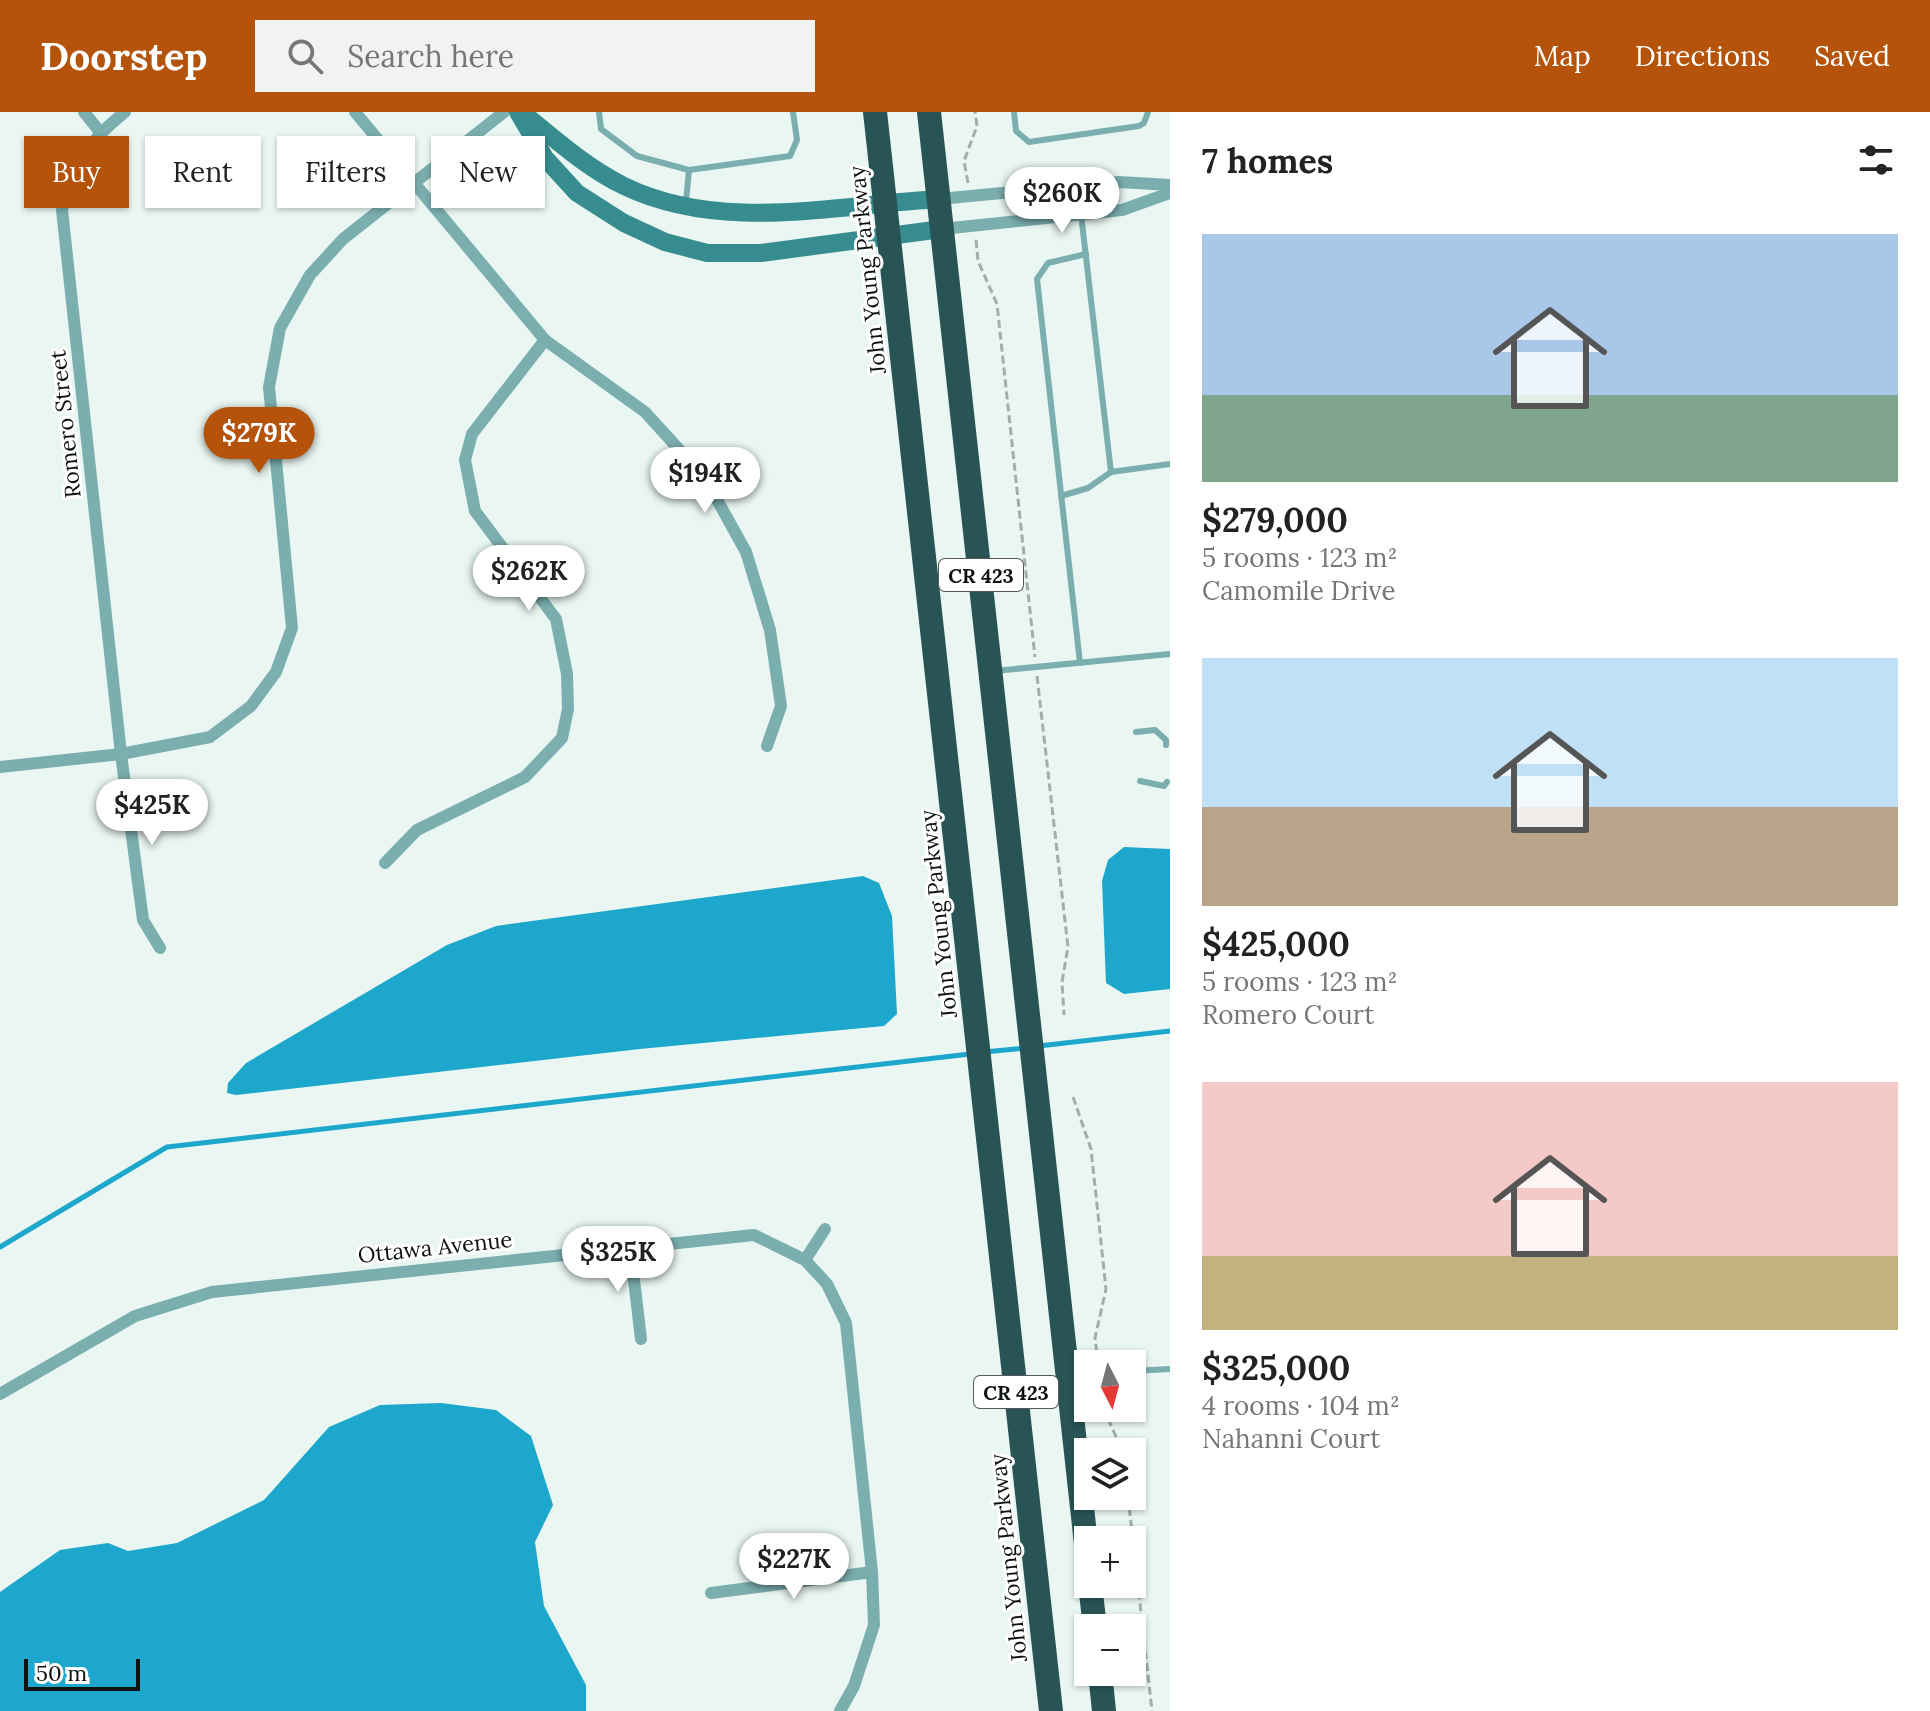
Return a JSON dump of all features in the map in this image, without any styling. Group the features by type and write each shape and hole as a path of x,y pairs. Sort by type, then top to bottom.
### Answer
{"highway":[{"name":"John Young Parkway","path":"875,112 1051,1711"},
{"name":"CR 423","path":"929,112 1034,1068 1074,1350"},
{"name":"CR 423","path":"1080,1422 1086,1526"},
{"path":"1101,1686 1104,1711"}],"street":[{"path":"84,112 100,132"},
{"name":"Romero Street","path":"125,112 100,132 73,167 62,210 121,754 143,920 160,948"},
{"path":"355,112 374,136"},
{"path":"415,183 504,112"},
{"path":"520,112 576,157 624,186 710,211 767,213 1119,182 1170,185"},
{"path":"520,112 545,158 577,193 624,223 665,242 707,253 761,253 942,229 1122,210 1170,193"},
{"path":"415,187 545,340 645,412 705,478 746,552 770,630 781,706 767,746"},
{"path":"0,767 121,754 210,737 251,706 276,672 292,628 269,387 280,328 310,275 343,239 383,208"},
{"path":"385,863 417,830 525,777 562,738 568,709 567,674 556,619 475,511 465,460 472,434 545,340"},
{"path":"805,1260 825,1229"},
{"name":"Ottawa Avenue","path":"0,1394 135,1316 212,1292 754,1235 805,1260 827,1284 846,1323 872,1572 874,1625 854,1686 840,1711"},
{"path":"630,1246 641,1339"},
{"path":"711,1593 872,1572"}],"lane":[{"path":"599,112 601,129 637,156 689,170 790,156 797,140 793,112"},
{"path":"1014,112 1016,131 1029,142 1139,126 1144,123 1148,112"},
{"path":"686,206 689,170"},
{"path":"1081,214 1111,472"},
{"path":"1080,663 1037,279 1048,263 1086,254"},
{"path":"1061,496 1088,488 1111,472 1170,464"},
{"path":"991,672 1170,654"},
{"path":"1136,732 1155,730 1166,740 1166,745"},
{"path":"1140,781 1155,787 1164,786 1167,782"},
{"path":"1146,1370 1170,1369"}],"path":[{"path":"968,183 964,161 977,126 975,112"},
{"path":"976,240 978,261 997,304 1068,947 1062,982 1064,1015"},
{"path":"1073,1097 1091,1149 1106,1289 1095,1338 1096,1350"},
{"path":"1130,1510 1152,1711"}],"water":[{"path":"1124,847 1170,849 1170,989 1124,994 1106,983 1102,881 1108,860"},
{"path":"863,876 879,883 892,916 897,1014 884,1026 640,1049 236,1095 227,1093 228,1083 246,1063 447,945 496,926"},
{"path":"441,1403 496,1410 531,1436 553,1505 535,1542 544,1606 586,1685 586,1711 0,1711 0,1592 60,1550 108,1543 128,1551 177,1543 264,1500 329,1427 380,1405"}],"waterway":[{"path":"1039,1046 1170,1031"},
{"path":"984,1052 1026,1048"},
{"path":"0,1247 167,1147 970,1054"}]}
